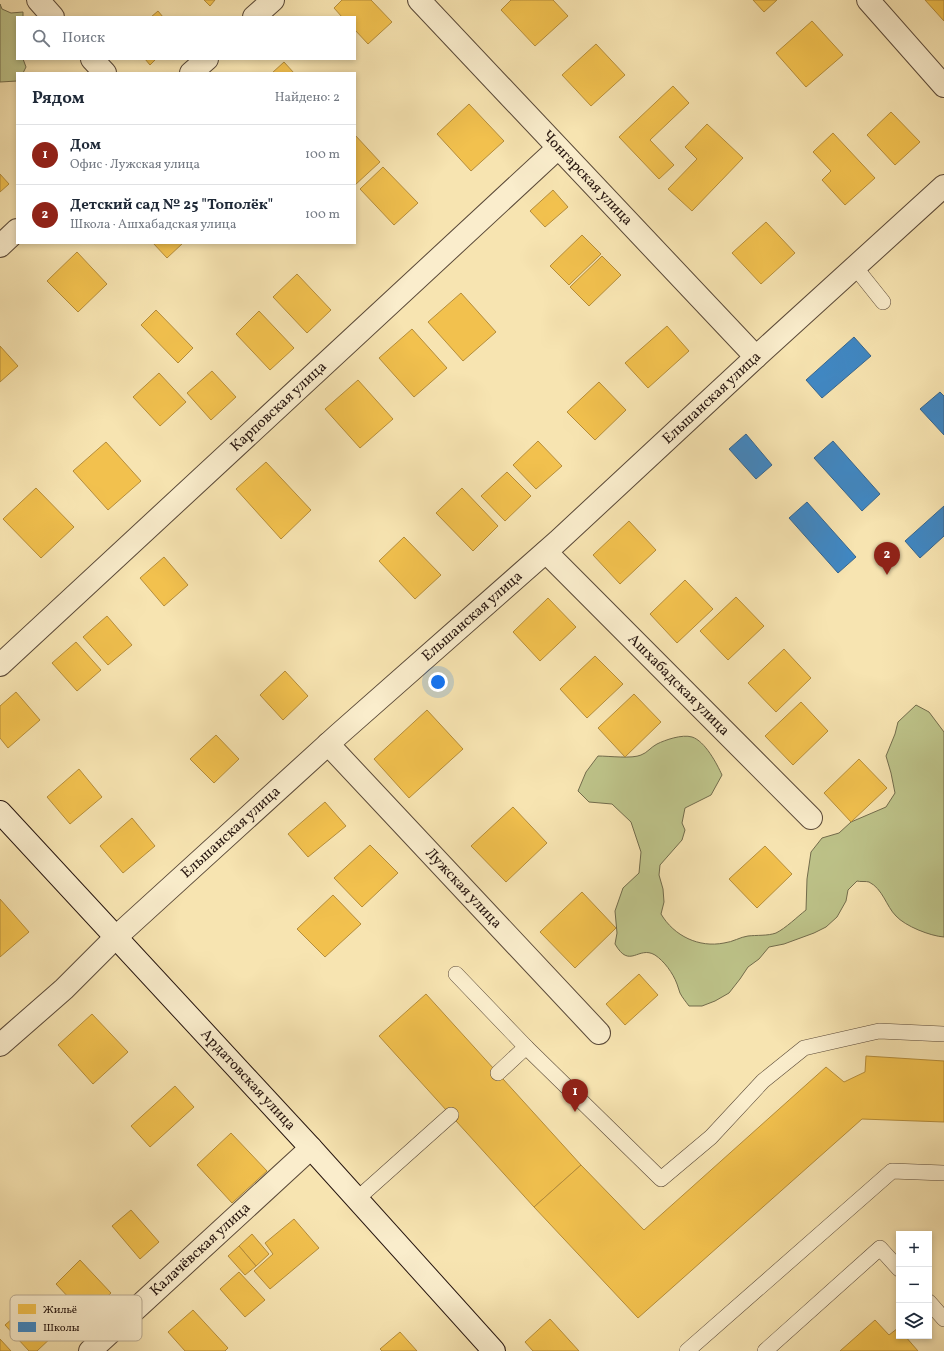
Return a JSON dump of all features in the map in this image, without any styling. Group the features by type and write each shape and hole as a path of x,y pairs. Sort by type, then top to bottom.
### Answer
{"street":[{"path":"38,0 52,16"},
{"path":"255,16 273,0"},
{"name":"Чонгарская улица","path":"419,0 756,357"},
{"path":"868,0 944,86"},
{"path":"93,60 104,72"},
{"path":"192,72 206,60"},
{"name":"Карповская улица","path":"0,665 558,148"},
{"name":"Ельшанская улица","path":"0,1045 64,989 115,938 328,744 546,552 756,357 944,186"},
{"path":"0,246 16,231"},
{"name":"Ашхабадская улица","path":"546,552 811,818"},
{"name":"Лужская улица","path":"328,744 599,1034"},
{"name":"Ардатовская улица","path":"0,812 311,1148 494,1351"},
{"name":"Калачёвская улица","path":"142,1303 311,1148"},
{"name":"Калачёвская улица","path":"90,1351 101,1341"}],"lane":[{"path":"855,267 883,302"},
{"path":"456,974 526,1047 661,1179 711,1137 763,1081 804,1048 879,1031 944,1034"},
{"path":"498,1073 526,1047"},
{"path":"357,1199 451,1115"},
{"path":"687,1351 892,1171 944,1173"},
{"path":"765,1351 880,1248 897,1267"},
{"path":"930,1303 944,1319"}],"green space":[{"path":"0,4 2,9 11,13 23,12 23,16 16,16 16,60 23,60 26,67 24,72 16,72 16,81 0,82"},
{"path":"916,705 929,712 944,732 944,937 925,933 900,920 874,885 869,882 857,881 848,890 846,901 837,917 826,927 784,944 769,947 759,959 748,967 729,993 702,1006 689,1006 680,993 671,972 655,955 644,953 630,956 620,952 615,944 617,933 615,911 623,888 639,873 641,852 631,822 612,804 589,802 578,791 586,772 598,756 637,756 643,754 660,742 683,736 697,739 710,753 722,775 711,795 685,808 682,823 685,830 682,840 660,865 659,875 663,889 664,902 661,914 673,929 688,939 705,944 724,943 745,937 776,933 806,910 807,879 811,852 822,838 839,833 851,822 886,807 895,793 886,756 898,722"}],"building: Жильё":[{"path":"204,0 215,0 210,6"},
{"path":"342,0 371,0 392,22 368,44 356,31 356,16 341,16 334,8"},
{"path":"511,0 553,0 568,16 535,46 501,10"},
{"path":"753,0 777,0 764,12"},
{"path":"925,0 944,0 944,21"},
{"path":"158,11 162,16 152,16"},
{"path":"812,21 843,55 806,87 776,53"},
{"path":"596,44 625,75 591,106 562,75"},
{"path":"146,60 155,60 150,65"},
{"path":"284,62 293,72 273,72"},
{"path":"673,86 689,103 650,140 674,165 659,179 619,137"},
{"path":"469,104 504,141 471,171 437,134"},
{"path":"891,112 920,142 895,165 867,135"},
{"path":"707,124 743,158 692,211 668,189 697,159 685,147"},
{"path":"833,133 875,178 845,205 822,180 831,171 813,152"},
{"path":"356,136 380,162 356,184"},
{"path":"383,167 418,203 394,225 360,189"},
{"path":"0,174 9,184 0,192"},
{"path":"553,190 568,207 545,227 530,211"},
{"path":"766,222 795,253 761,284 732,253"},
{"path":"582,235 601,254 569,285 550,266"},
{"path":"154,244 182,244 167,258"},
{"path":"77,252 107,284 78,312 47,281"},
{"path":"602,256 621,275 589,306 570,287"},
{"path":"297,274 331,310 307,333 273,297"},
{"path":"461,293 496,332 463,361 428,322"},
{"path":"156,310 193,348 178,363 141,325"},
{"path":"259,311 294,348 270,370 236,334"},
{"path":"667,326 689,351 648,388 625,363"},
{"path":"412,329 447,368 414,397 379,358"},
{"path":"0,346 18,366 0,382"},
{"path":"212,371 236,397 211,420 187,393"},
{"path":"159,373 186,402 160,426 133,397"},
{"path":"358,380 393,419 360,448 325,409"},
{"path":"599,382 626,410 595,440 567,412"},
{"path":"538,441 562,466 536,489 513,465"},
{"path":"106,442 141,481 108,510 73,471"},
{"path":"266,462 311,510 281,539 236,489"},
{"path":"507,472 531,496 505,521 481,496"},
{"path":"36,488 74,527 41,558 3,519"},
{"path":"462,488 498,526 473,551 436,513"},
{"path":"629,521 656,550 620,584 593,555"},
{"path":"404,537 441,575 415,599 379,561"},
{"path":"164,557 188,585 164,606 140,578"},
{"path":"685,580 713,609 677,643 650,614"},
{"path":"736,597 764,626 728,660 700,631"},
{"path":"548,598 576,627 540,661 513,632"},
{"path":"107,616 132,645 108,665 83,637"},
{"path":"76,642 101,670 77,691 52,663"},
{"path":"784,649 811,678 776,712 748,683"},
{"path":"595,656 623,684 587,718 560,689"},
{"path":"285,671 308,696 283,720 260,695"},
{"path":"16,692 40,720 8,748 0,738 0,706"},
{"path":"634,694 661,722 625,757 598,728"},
{"path":"801,702 828,731 793,765 765,736"},
{"path":"427,710 463,749 409,798 374,759"},
{"path":"216,735 239,759 214,783 190,759"},
{"path":"859,759 887,788 851,822 824,793"},
{"path":"79,769 102,797 70,824 47,797"},
{"path":"325,802 346,826 308,857 288,834"},
{"path":"513,807 547,843 506,882 471,846"},
{"path":"132,818 155,846 123,873 100,846"},
{"path":"370,845 398,873 362,907 334,878"},
{"path":"765,846 792,874 757,908 729,879"},
{"path":"582,892 616,928 575,968 540,932"},
{"path":"333,895 361,924 325,957 297,929"},
{"path":"0,899 29,932 0,957"},
{"path":"639,974 658,995 625,1025 606,1004"},
{"path":"426,994 581,1165 534,1207 379,1036"},
{"path":"92,1014 128,1052 93,1084 58,1045"},
{"path":"866,1056 944,1061 944,1122 862,1119 638,1318 534,1207 581,1165 644,1230 826,1067 844,1082 865,1072"},
{"path":"175,1086 194,1107 150,1147 131,1126"},
{"path":"231,1133 267,1171 232,1203 197,1165"},
{"path":"131,1210 159,1242 140,1259 112,1226"},
{"path":"294,1219 319,1248 270,1289 254,1271 273,1254 265,1243"},
{"path":"252,1234 269,1254 256,1266 239,1246"},
{"path":"239,1246 256,1266 245,1275 228,1256"},
{"path":"80,1260 111,1293 109,1295 66,1295 56,1284"},
{"path":"239,1272 265,1300 245,1317 220,1289"},
{"path":"193,1310 228,1348 225,1351 185,1351 168,1332"},
{"path":"550,1319 579,1351 533,1351 525,1342"},
{"path":"875,1320 889,1335 896,1330 896,1339 908,1339 918,1351 840,1351"},
{"path":"10,1321 10,1330 5,1325"},
{"path":"400,1332 417,1351 382,1351 380,1349"},
{"path":"0,1339 11,1351 0,1351"},
{"path":"20,1341 48,1341 37,1351 29,1351"}],"building: Школы":[{"path":"854,337 871,356 822,398 806,380"},
{"path":"940,392 944,396 944,435 920,409"},
{"path":"746,434 772,465 756,479 729,449"},
{"path":"833,441 880,494 862,511 814,458"},
{"path":"807,502 856,557 838,573 789,518"},
{"path":"944,506 944,536 920,558 905,541"}],"place":[{"name":"Детский сад № 25 \"Тополёк\"","path":"887,575"},
{"name":"Дом","path":"575,1112"}]}
